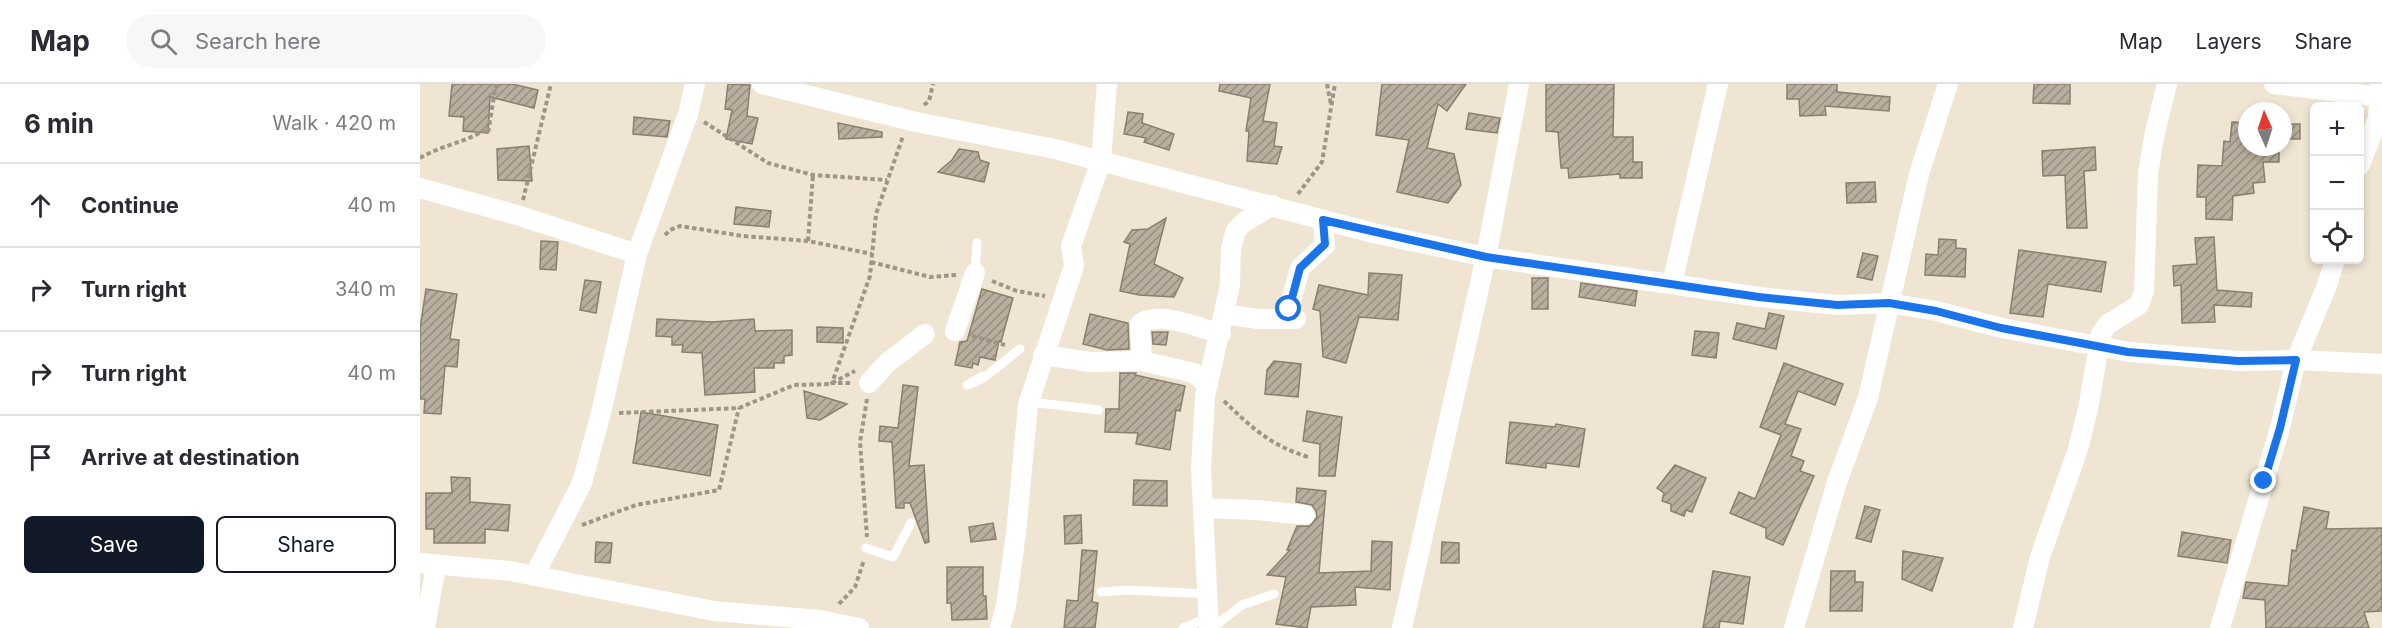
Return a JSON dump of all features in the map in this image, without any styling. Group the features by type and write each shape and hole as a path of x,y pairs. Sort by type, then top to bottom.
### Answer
{"street":[{"path":"534,576 582,483 601,413 637,254 688,114 695,84"},
{"path":"762,84 916,122 1055,149 1323,220 1486,257 1759,297 1837,305 1889,303 1936,311 2001,328 2128,352 2238,361 2296,360 2382,364"},
{"path":"1000,628 1006,606 1016,533 1029,402 1074,266 1071,246 1101,161 1107,84"},
{"path":"1402,628 1486,257 1519,84"},
{"path":"1672,284 1718,84"},
{"path":"1794,628 1837,483 1868,398 1919,174 1948,84"},
{"path":"2029,627 2040,557 2078,449 2102,334 2108,324 2139,305 2144,291 2148,174 2167,84"},
{"path":"2274,84 2381,91 2378,118 2363,156"},
{"path":"420,188 520,216 637,254"},
{"path":"1210,625 1206,594 1203,508 1202,459 1205,396 1221,334 1230,285 1231,248 1236,230 1244,222 1280,207"},
{"path":"1224,314 1258,319 1296,319 1289,309 1291,297 1300,268 1325,244 1323,220"},
{"path":"2220,628 2280,428 2296,360 2334,264"},
{"path":"955,331 975,273"},
{"path":"1142,361 1140,324 1146,320 1160,318 1221,334"},
{"path":"869,383 887,363 925,334"},
{"path":"1043,355 1090,362 1142,361 1194,373 1208,385"},
{"path":"1203,508 1305,515"},
{"path":"426,628 428,565 510,571 714,611 859,628"}],"lane":[{"path":"975,273 977,243"},
{"path":"983,376 1020,349"},
{"path":"1029,402 1099,410"},
{"path":"866,548 893,557 911,523"},
{"path":"1101,592 1206,594"},
{"path":"1183,628 1210,625 1242,605 1274,594"}],"path":[{"path":"420,158 431,152 466,141 483,131 488,133 496,84"},
{"path":"520,216 550,84"},
{"path":"1327,84 1332,109"},
{"path":"1280,207 1322,162 1335,84"},
{"path":"688,114 716,128 768,163 813,175 887,180"},
{"path":"808,241 813,175"},
{"path":"663,237 670,230 680,226 743,236 808,241 872,254"},
{"path":"601,413 739,408 794,385 869,383"},
{"path":"1208,385 1262,436 1283,450 1308,458"},
{"path":"556,535 636,505 719,490 739,408"}],"building":[{"path":"452,84 512,84 538,90 534,108 490,97 488,133 463,131 464,117 449,116"},
{"path":"728,84 750,85 747,116 758,118 752,144 726,139 732,110 725,109"},
{"path":"1220,84 1270,84 1263,121 1277,123 1274,146 1282,147 1277,164 1247,161 1249,131 1246,131 1251,98 1219,91"},
{"path":"1382,84 1466,84 1447,111 1438,104 1427,148 1454,154 1461,185 1448,203 1397,192 1409,140 1376,135"},
{"path":"1546,84 1614,84 1613,137 1633,137 1633,162 1642,162 1642,178 1620,178 1620,174 1569,178 1568,168 1561,168 1558,132 1546,131"},
{"path":"1787,84 1837,84 1837,92 1890,97 1889,111 1825,106 1826,115 1800,116 1799,99 1787,99"},
{"path":"2034,84 2070,84 2070,104 2033,103"},
{"path":"1128,112 1143,114 1142,123 1174,134 1169,150 1144,142 1146,138 1124,134"},
{"path":"1469,113 1500,118 1497,133 1466,129"},
{"path":"634,117 670,121 667,137 633,134"},
{"path":"2232,122 2238,122 2238,156 2279,156 2279,162 2263,162 2265,182 2253,183 2254,193 2233,196 2232,220 2206,219 2206,197 2197,197 2198,165 2222,166 2224,141 2230,142"},
{"path":"838,123 882,132 882,137 839,139"},
{"path":"2292,124 2300,124 2300,139 2292,139"},
{"path":"529,146 532,181 498,180 497,149"},
{"path":"2095,147 2096,170 2084,171 2087,228 2067,228 2065,175 2043,176 2042,151"},
{"path":"959,149 978,152 980,160 989,163 984,182 938,172 952,160"},
{"path":"1875,182 1876,202 1847,203 1846,183"},
{"path":"736,207 771,211 769,227 734,224"},
{"path":"1166,218 1154,264 1183,278 1174,297 1139,295 1120,291 1130,244 1124,242 1132,230 1148,229"},
{"path":"2214,237 2217,290 2252,293 2251,307 2214,305 2215,322 2182,323 2181,285 2174,286 2173,266 2197,264 2195,238"},
{"path":"1939,239 1956,240 1956,248 1966,249 1965,277 1925,275 1926,254 1938,255"},
{"path":"541,241 558,242 556,270 540,269"},
{"path":"2019,250 2106,262 2101,292 2048,284 2043,317 2010,313"},
{"path":"1863,253 1878,256 1872,280 1857,277"},
{"path":"1369,273 1402,275 1398,320 1359,317 1346,363 1323,357 1320,311 1313,309 1319,285 1368,295"},
{"path":"1532,278 1548,278 1548,309 1532,309"},
{"path":"585,280 601,282 596,313 580,310"},
{"path":"1581,283 1637,291 1635,306 1579,297"},
{"path":"426,289 457,294 450,339 459,340 457,367 445,366 441,414 424,413 425,399 420,399 420,329"},
{"path":"982,289 1013,298 995,360 980,357 978,365 973,363 972,368 955,365 960,342 967,341"},
{"path":"1769,313 1784,316 1776,349 1733,339 1737,323 1765,329"},
{"path":"1090,314 1128,323 1129,349 1107,350 1083,344"},
{"path":"657,319 712,322 754,319 755,331 792,330 792,355 784,356 784,363 774,363 774,368 754,368 755,392 705,395 702,353 682,352 683,345 672,345 672,337 656,336"},
{"path":"817,327 843,328 843,343 817,342"},
{"path":"1695,331 1719,333 1716,358 1692,355"},
{"path":"1152,332 1168,332 1166,345 1153,344"},
{"path":"1274,361 1301,364 1298,397 1265,394 1267,370"},
{"path":"1784,363 1843,384 1835,405 1798,391 1785,424 1801,429 1791,456 1804,461 1800,471 1814,476 1783,545 1766,538 1766,528 1730,513 1739,492 1755,499 1781,435 1760,427"},
{"path":"1120,373 1136,373 1135,375 1185,386 1180,411 1176,410 1170,450 1136,444 1138,433 1105,432 1106,409 1119,409"},
{"path":"903,385 918,387 909,466 924,465 929,542 925,543 910,503 904,503 904,508 896,508 892,442 879,441 880,426 898,428"},
{"path":"804,391 847,404 820,420 807,418"},
{"path":"1307,411 1342,417 1335,476 1319,476 1320,444 1303,441"},
{"path":"641,412 718,425 710,476 633,463"},
{"path":"1510,422 1555,427 1556,424 1585,429 1579,467 1546,463 1546,468 1506,463"},
{"path":"1675,465 1706,478 1692,512 1686,510 1684,516 1671,511 1671,504 1662,501 1664,493 1657,488"},
{"path":"451,477 470,478 470,502 510,505 508,531 485,529 485,543 434,543 434,529 426,529 426,493 452,493"},
{"path":"1134,480 1167,481 1167,506 1133,505"},
{"path":"1297,488 1326,491 1319,573 1371,571 1372,541 1392,542 1390,590 1355,587 1356,605 1311,607 1307,628 1276,624 1286,577 1267,575 1290,550 1287,550 1297,526 1310,526 1317,517 1312,505 1296,502"},
{"path":"1865,506 1880,510 1871,542 1856,538"},
{"path":"2304,507 2329,512 2326,529 2382,528 2382,611 2364,612 2369,628 2266,628 2265,600 2243,598 2246,582 2288,586 2292,550 2296,551"},
{"path":"1081,515 1082,543 1065,544 1064,516"},
{"path":"993,523 996,539 971,542 969,527"},
{"path":"2182,532 2231,540 2227,563 2178,556"},
{"path":"596,542 612,543 610,563 595,562"},
{"path":"1442,542 1459,543 1459,563 1441,563"},
{"path":"1082,550 1097,551 1092,602 1098,603 1095,628 1064,628 1067,600 1078,601"},
{"path":"1903,551 1943,558 1932,591 1902,579"},
{"path":"947,567 983,567 983,596 986,596 987,619 952,620 951,603 947,603"},
{"path":"1713,571 1750,577 1743,624 1720,621 1719,628 1703,628"},
{"path":"1831,571 1855,571 1855,582 1863,582 1862,611 1830,611"}],"route":[{"path":"1289,309 1300,268 1325,244 1323,220 1486,257 1759,297 1837,305 1889,303 1936,311 2001,328 2128,352 2238,361 2296,360 2280,428 2264,481"}]}
